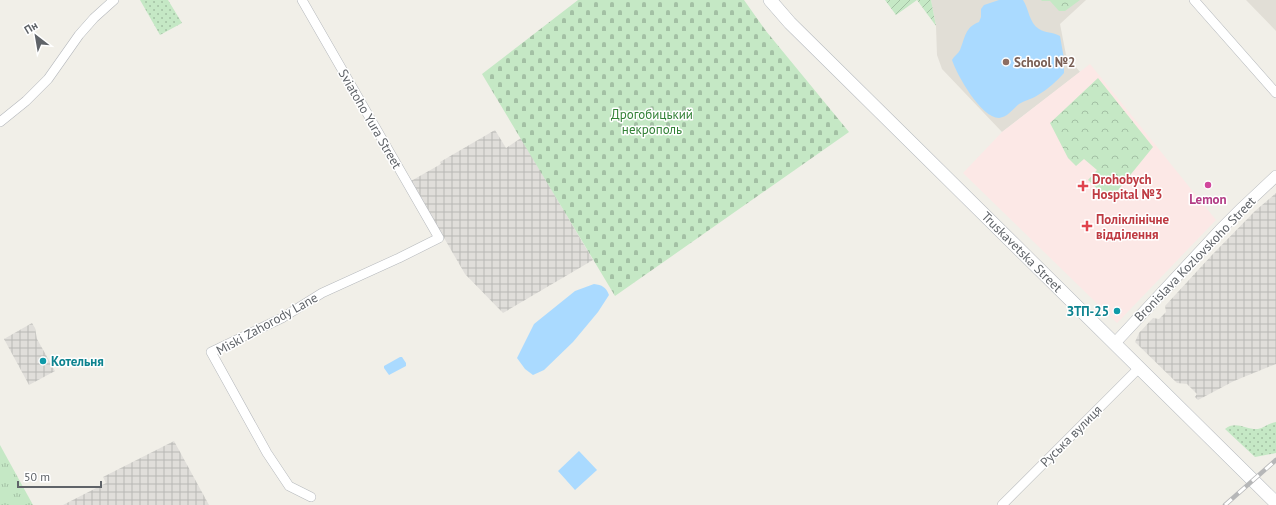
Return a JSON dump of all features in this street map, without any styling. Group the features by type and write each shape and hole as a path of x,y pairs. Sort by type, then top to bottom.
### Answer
{"main road":[{"name":"Truskavetska Street","path":"770,0 790,23 1114,343 1273,503"}],"street":[{"path":"0,122 26,101 48,79 79,35 94,18 114,0"},
{"name":"Sviatoho Yura Street","path":"302,0 439,238"},
{"path":"1194,0 1276,93"},
{"name":"Bronislava Kozlovskoho Street","path":"1114,343 1220,230 1276,176"},
{"name":"Miski Zahorody Lane","path":"311,497 289,486 267,454 211,352 282,318 322,293 439,238"},
{"name":"Руська вулиця","path":"1002,505 1139,368"}],"shaded area":[{"name":"School №2","path":"931,0 1086,0 1060,24 1066,55 1080,72 1002,132 942,69 937,55 936,26"},
{"path":"1246,0 1276,0 1276,31"},
{"name":"Drohobych Hospital №3","path":"1090,64 1216,220 1117,323 963,173 1002,132"},
{"path":"495,130 506,148 521,138 593,260 503,313 465,274 411,181"},
{"path":"1276,193 1276,364 1234,381 1198,400 1195,397 1197,394 1187,384 1177,383 1135,342 1139,333 1153,318 1159,319 1166,312 1165,306 1211,256 1255,211"},
{"path":"32,323 35,328 37,339 55,371 29,385 4,339"},
{"path":"174,441 209,505 63,505 106,483 103,477"}],"green space":[{"path":"140,0 168,0 182,23 160,35"},
{"name":"Дрогобицький некрополь","path":"578,0 744,0 766,31 849,132 615,296 482,74"},
{"path":"885,0 917,0 896,15"},
{"path":"917,0 931,0 936,26"},
{"path":"1041,0 1080,0 1065,11 1059,11 1050,1"},
{"path":"1098,78 1153,147 1110,200 1088,180 1097,170 1084,159 1076,166 1068,158 1050,123"},
{"path":"1276,422 1276,453 1255,457 1225,429 1229,426 1237,425 1258,429"},
{"path":"0,445 33,505 0,505"}],"water":[{"name":"School №2","path":"999,0 1023,0 1031,20 1036,26 1041,30 1060,36 1064,59 1064,73 1042,93 1034,98 1024,101 1008,114 999,118 992,116 978,104 964,85 952,60 960,50 968,30 974,24 979,22 981,17 981,9 984,5"},
{"path":"594,284 603,287 607,290 609,295 598,312 573,342 544,370 533,375 525,369 517,358 534,324 575,291"},
{"path":"402,357 406,363 406,366 389,375 384,366"},
{"path":"579,451 597,470 575,490 558,471"}],"railway":[{"path":"1225,505 1276,460"}],"place":[{"name":"School №2","path":"1006,62"},
{"name":"Lemon","path":"1208,185"},
{"name":"Drohobych Hospital №3","path":"1083,186"},
{"name":"Поліклінічне відділення","path":"1087,226"},
{"name":"ЗТП-25","path":"1117,311"},
{"name":"Котельня","path":"43,361"}]}
